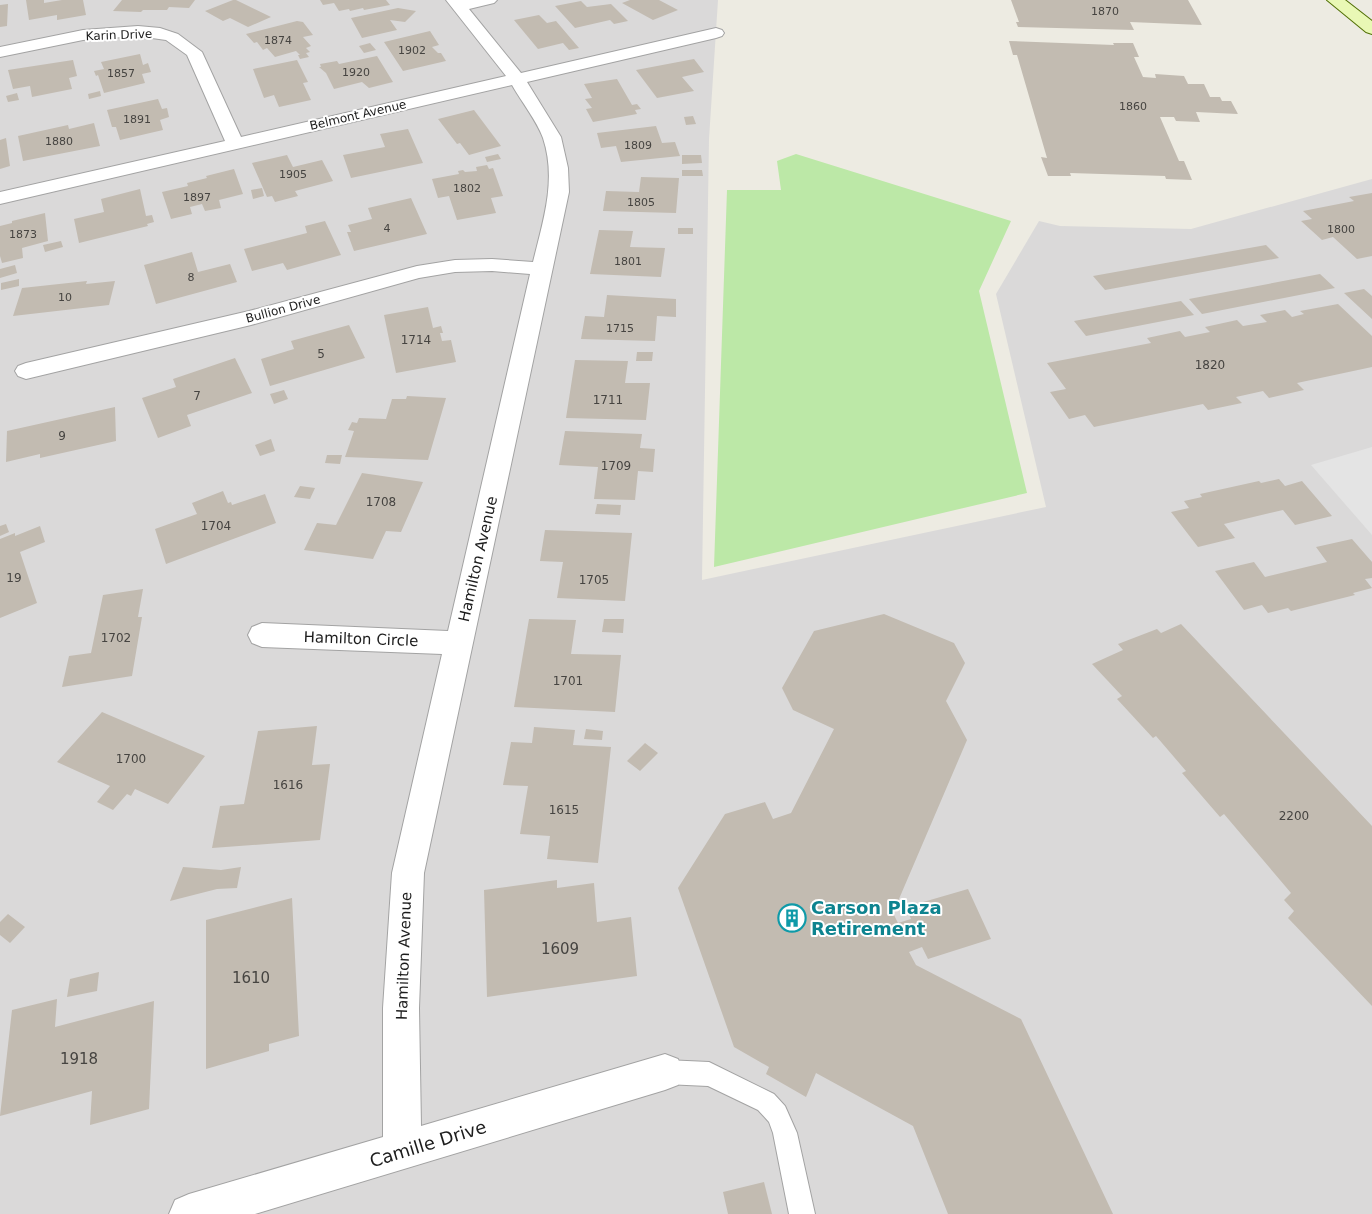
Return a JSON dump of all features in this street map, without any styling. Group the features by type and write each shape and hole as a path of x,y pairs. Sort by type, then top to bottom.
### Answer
{"street":[{"path":"457,3 489,0"},
{"path":"1335,0 1372,29"},
{"name":"Hamilton Avenue","path":"402,1152 401,1008 408,873 559,192 560,168 552,137 517,79 457,3"},
{"name":"Karin Drive","path":"0,52 83,35 138,31 160,33 172,37 194,52 235,143"},
{"name":"Belmont Avenue","path":"0,198 716,33"},
{"name":"Bullion Drive","path":"26,371 252,318 417,272 473,265 542,269"},
{"name":"Hamilton Circle","path":"262,635 459,643"},
{"name":"Camille Drive","path":"189,1214 665,1072"}],"lane":[{"path":"665,1072 709,1074 766,1102 777,1114 785,1133 802,1214"}],"shaded area":[{"path":"0,0 718,0 709,139 702,580 1046,507 996,294 1039,221 1060,226 1191,229 1372,179 1372,1214 0,1214"},
{"path":"1372,447 1372,535 1311,465"}],"green space":[{"path":"796,154 1011,221 979,291 1027,493 714,567 727,190 781,190 777,161"}],"building":[{"path":"26,0 44,0 44,3 62,0 83,0 86,15 57,20 57,15 29,20"},
{"path":"122,0 195,0 189,8 169,7 167,10 143,10 141,12 113,11"},
{"path":"233,0 271,17 248,27 230,18 223,21 205,11"},
{"path":"320,0 386,0 390,5 364,10 363,8 339,11 334,3 323,5"},
{"path":"630,0 659,0 678,10 653,20 622,3"},
{"path":"1011,0 1188,0 1202,25 1130,22 1134,30 1018,27 1016,22 1019,22"},
{"path":"581,1 587,7 611,4 628,21 614,24 610,20 575,28 555,6"},
{"path":"8,4 7,26 0,27 0,5"},
{"path":"398,8 416,11 405,22 390,20 397,30 362,38 351,18"},
{"path":"539,15 547,23 556,21 579,48 569,50 563,43 538,49 514,20"},
{"path":"297,21 303,22 313,35 303,37 311,46 306,48 310,52 306,53 309,57 300,59 298,55 300,55 296,51 275,57 267,48 263,50 257,42 254,43 246,34"},
{"path":"430,31 439,45 432,47 438,53 441,53 446,61 403,71 384,42"},
{"path":"1009,41 1114,45 1113,43 1133,43 1139,57 1134,57 1143,77 1156,78 1155,74 1184,76 1188,84 1204,84 1210,97 1220,97 1222,101 1231,101 1238,114 1196,112 1200,122 1176,121 1174,117 1160,117 1179,161 1184,161 1192,180 1166,179 1165,176 1070,173 1071,176 1048,176 1041,157 1047,158 1017,55 1013,55"},
{"path":"370,43 376,50 364,53 359,46"},
{"path":"140,54 143,65 148,63 151,72 142,74 145,83 104,93 98,75 96,76 94,71 104,69 101,62"},
{"path":"377,56 393,82 369,88 362,82 334,89 326,73 319,67 321,67 320,64 337,61 339,64"},
{"path":"694,59 704,72 682,77 694,91 657,98 636,70"},
{"path":"73,60 77,76 69,78 72,89 32,97 30,86 13,89 8,70"},
{"path":"297,60 308,82 303,83 311,100 279,107 274,95 264,98 253,69"},
{"path":"617,79 632,105 637,104 641,109 635,110 637,114 593,122 586,109 592,108 585,99 592,98 584,84"},
{"path":"100,91 101,96 89,99 88,94"},
{"path":"17,93 19,100 8,102 6,96"},
{"path":"158,99 162,109 167,108 169,117 160,120 163,130 120,140 116,127 112,127 107,110"},
{"path":"474,110 501,146 469,155 460,143 457,144 438,119"},
{"path":"693,116 696,124 686,125 684,117"},
{"path":"94,123 100,146 23,161 18,136 68,125 69,129"},
{"path":"656,126 662,143 675,142 680,156 621,162 616,146 601,148 597,133"},
{"path":"408,129 423,163 351,178 343,155 385,147 380,134"},
{"path":"6,138 10,166 0,169 0,140"},
{"path":"498,154 501,159 487,162 485,157"},
{"path":"287,155 293,167 322,160 333,181 295,191 298,196 275,202 272,196 267,197 252,163"},
{"path":"682,155 701,155 702,163 682,164"},
{"path":"487,165 489,169 493,168 503,196 491,198 496,213 457,220 449,196 438,198 432,179 459,174 458,171 463,170 465,172 477,171 476,167"},
{"path":"234,169 243,194 219,200 221,208 205,211 202,204 190,207 192,214 171,219 162,192 188,186 187,183"},
{"path":"682,170 702,170 703,176 682,176"},
{"path":"641,177 679,178 676,213 603,211 606,191 639,192"},
{"path":"262,188 264,196 253,199 251,190"},
{"path":"140,189 146,216 152,215 154,222 147,224 148,226 79,243 74,219 104,212 101,199"},
{"path":"1372,193 1372,256 1357,259 1333,237 1322,240 1301,221 1312,219 1303,211 1354,201 1349,197"},
{"path":"411,198 427,234 354,251 347,232 351,232 348,225 372,219 368,208"},
{"path":"45,213 48,241 22,248 23,258 2,263 0,256 0,226"},
{"path":"325,221 341,255 287,270 283,263 252,271 244,249 307,233 305,226"},
{"path":"678,228 693,228 693,234 678,234"},
{"path":"599,230 633,231 630,247 665,248 661,277 590,274"},
{"path":"61,241 63,247 45,252 43,245"},
{"path":"1266,245 1279,258 1105,290 1093,276"},
{"path":"192,252 198,272 230,264 237,282 156,304 144,265"},
{"path":"15,265 17,273 0,278 0,269"},
{"path":"1320,274 1335,288 1202,314 1189,299"},
{"path":"19,279 19,286 1,290 1,283"},
{"path":"87,281 86,284 115,281 109,305 13,316 22,288"},
{"path":"1364,289 1372,296 1372,319 1344,293"},
{"path":"607,295 676,299 676,317 657,316 655,341 581,339 585,316 604,317"},
{"path":"1181,301 1194,315 1086,336 1074,321"},
{"path":"1338,304 1372,336 1372,367 1297,383 1304,390 1269,398 1263,391 1236,397 1242,403 1208,410 1203,404 1094,427 1085,415 1069,419 1050,392 1066,389 1047,363 1151,343 1147,338 1180,331 1185,337 1210,332 1205,327 1237,320 1243,326 1267,322 1260,315 1285,310 1292,317 1304,314 1300,311"},
{"path":"428,307 433,328 441,326 443,333 440,333 442,341 451,340 456,362 396,373 384,315"},
{"path":"349,325 365,358 270,386 261,359 294,349 291,341"},
{"path":"637,352 653,352 652,361 636,361"},
{"path":"235,358 252,393 187,415 191,426 158,438 142,398 176,387 173,379"},
{"path":"575,360 628,361 625,383 650,383 646,420 566,418"},
{"path":"284,390 288,399 274,404 270,394"},
{"path":"407,396 446,398 428,460 345,457 354,431 348,430 352,422 357,423 359,418 386,419 392,399 406,399"},
{"path":"115,407 116,441 40,458 40,454 6,462 7,431"},
{"path":"565,431 642,434 640,448 655,449 653,472 638,471 635,500 594,499 598,467 559,465"},
{"path":"271,439 275,451 260,456 255,445"},
{"path":"327,455 342,455 340,464 325,463"},
{"path":"362,473 423,482 401,532 386,531 373,559 304,550 317,523 336,525"},
{"path":"1279,479 1285,486 1302,481 1332,516 1295,525 1283,510 1224,524 1235,538 1198,547 1171,512 1189,508 1184,501 1202,497 1200,494 1259,481 1261,483"},
{"path":"300,486 315,488 310,499 294,497"},
{"path":"223,491 228,503 231,502 232,505 265,494 276,523 166,564 155,529 197,514 192,503"},
{"path":"597,504 621,505 620,515 595,514"},
{"path":"6,524 9,532 0,536 0,526"},
{"path":"40,526 45,542 20,552 37,603 0,618 0,539 15,533 15,536"},
{"path":"545,530 632,533 625,601 557,598 563,562 540,561"},
{"path":"1352,539 1372,562 1372,578 1365,579 1372,588 1353,593 1355,595 1291,611 1288,608 1268,613 1262,605 1244,610 1215,571 1254,562 1265,577 1327,562 1316,547"},
{"path":"143,589 138,617 142,617 132,676 62,687 69,656 91,653 103,595"},
{"name":"Carson Plaza Retirement","path":"884,614 954,643 965,663 946,701 967,740 893,913 898,923 911,919 906,907 968,889 991,939 928,959 922,947 909,952 916,965 1021,1019 1113,1214 948,1214 913,1126 816,1073 806,1097 766,1074 769,1067 734,1047 678,888 725,814 765,802 773,819 791,813 834,729 793,710 782,688 814,631"},
{"path":"529,619 576,620 571,654 621,655 615,712 514,707"},
{"path":"604,619 624,619 623,633 602,632"},
{"path":"1181,624 1372,826 1372,1006 1288,918 1294,911 1284,900 1291,893 1224,814 1220,817 1182,773 1186,771 1156,736 1153,738 1117,699 1122,696 1092,664 1123,650 1118,644 1157,629 1161,633"},
{"path":"102,712 205,756 168,804 135,789 131,796 127,794 113,810 97,802 110,786 57,762"},
{"path":"317,726 312,765 330,764 320,840 212,848 220,806 244,804 258,731"},
{"path":"534,727 575,730 573,745 611,747 598,863 547,859 550,836 520,834 528,786 503,785 511,742 532,743"},
{"path":"586,729 603,731 602,740 584,739"},
{"path":"645,743 658,753 640,771 627,761"},
{"path":"183,867 221,870 241,867 237,888 217,889 170,901"},
{"path":"557,880 557,888 594,883 597,922 631,917 637,976 487,997 484,890"},
{"path":"292,898 299,1036 269,1044 269,1051 206,1069 206,920"},
{"path":"8,914 25,927 10,943 0,935 0,922"},
{"path":"99,972 97,991 67,997 70,979"},
{"path":"57,999 55,1027 154,1001 149,1109 90,1125 92,1091 0,1116 12,1010"},
{"path":"764,1182 772,1214 728,1214 723,1192"}],"place":[{"name":"Carson Plaza Retirement","path":"792,918"}]}
